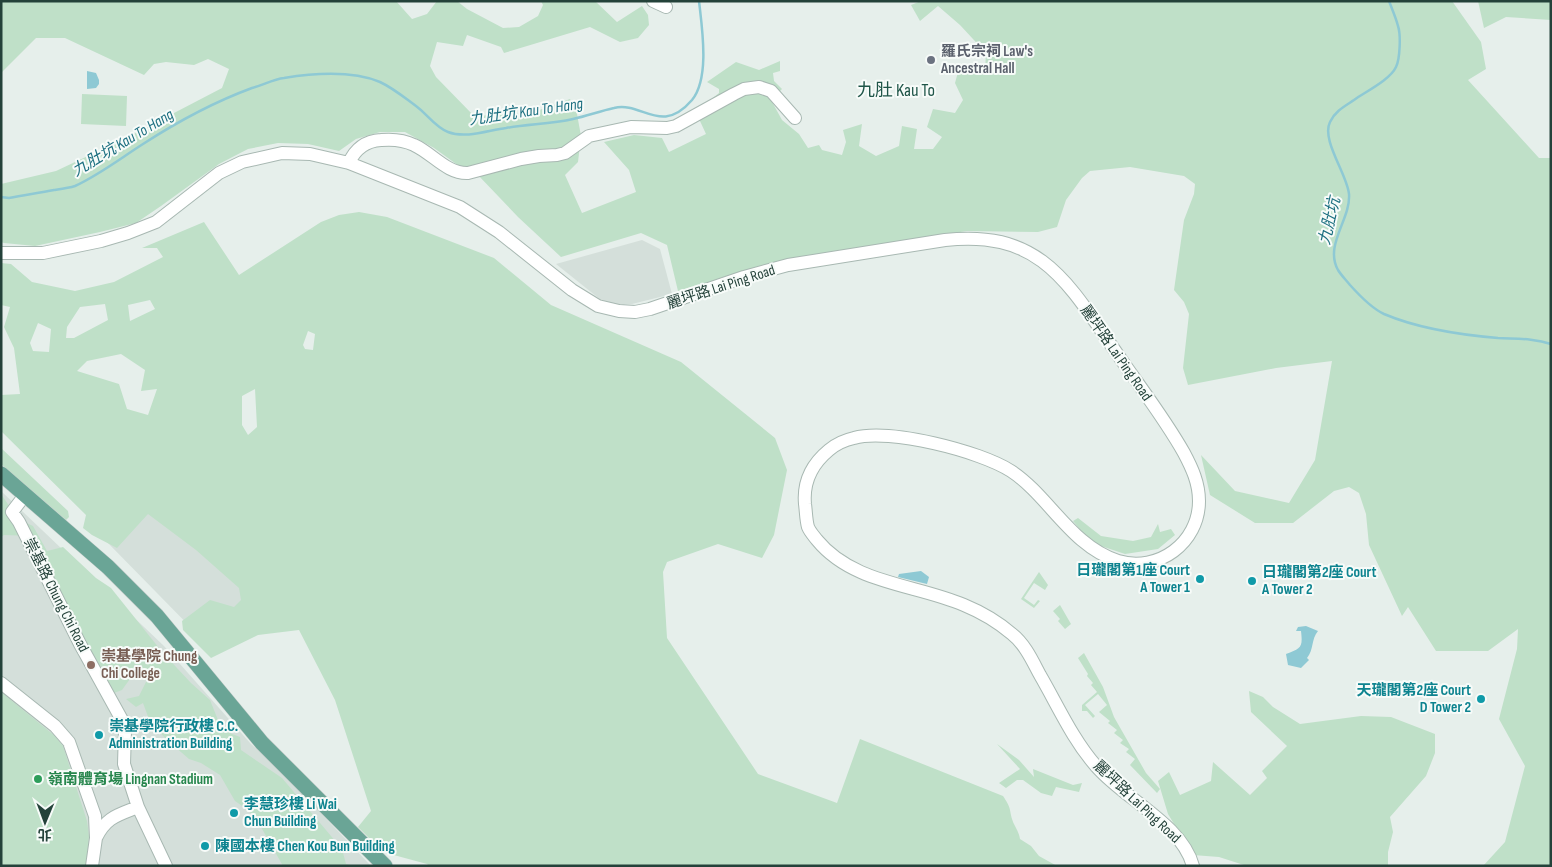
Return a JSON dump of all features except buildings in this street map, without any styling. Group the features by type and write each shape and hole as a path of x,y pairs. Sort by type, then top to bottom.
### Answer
{"main road":[{"path":"1,474 108,567 157,616 208,669 262,742 385,866"}],"street":[{"path":"654,1 666,7"},
{"path":"349,163 353,154 360,146 374,140 398,140 415,145 453,170 468,173 521,159 565,153 589,136 631,127 667,128 676,126 734,94 744,90 759,88 771,91 795,118"},
{"name":"麗坪路 Lai Ping Road","path":"1,253 43,253 102,241 128,233 156,222 219,173 242,162 282,153 310,154 349,163 460,207 499,232 582,298 612,310 635,312 650,309 744,277 788,265 957,238 989,239 1010,244 1031,253 1050,266 1065,281 1081,302 1170,430 1187,459 1197,484 1199,502 1194,528 1185,542 1172,553 1158,560 1134,564 1118,561 1102,554 1086,543 1029,486 1010,470 987,459 958,450 903,438 880,436 855,437 837,444 816,462 806,486 805,500 808,529 826,551 857,570 876,578 963,604 986,616 1015,636 1027,651 1087,754 1118,789 1167,827 1183,843 1193,866"},
{"name":"崇基路 Chung Chi Road","path":"25,495 12,512 19,522 80,644 122,720 125,731 124,764 138,807 166,866"},
{"path":"1,683 65,736 93,808 96,838 92,866"},
{"path":"96,838 102,826 111,817 138,807"},
{"path":"93,808 100,815 111,817"}],"shaded area":[{"path":"642,240 660,249 672,294 632,304 616,304 601,300 556,264"},
{"name":"崇基學院 Chung Chi College","path":"1,491 164,646 251,744 280,770 371,866 1,866"},
{"path":"153,497 252,598 206,643 107,542"}],"green space":[{"path":"1,1 396,1 412,19 427,14 437,1 457,1 467,9 503,28 519,27 538,16 543,5 541,1 595,1 617,22 642,6 648,15 649,25 638,38 620,42 590,27 504,53 501,47 467,35 463,46 437,42 430,66 436,77 474,116 531,113 570,99 577,114 581,136 578,162 565,175 582,213 636,192 629,170 604,142 634,135 662,138 669,152 706,134 694,113 719,93 719,89 707,82 736,62 759,70 780,61 780,71 773,73 774,81 782,89 771,100 782,120 799,134 808,148 819,145 822,150 842,155 846,142 843,130 862,124 859,146 876,156 899,146 902,126 917,129 914,149 933,149 942,137 927,127 933,109 955,113 963,100 955,83 958,72 976,73 985,71 986,53 960,25 938,6 920,21 911,5 921,1 1452,1 1481,42 1486,69 1468,80 1539,158 1551,158 1551,866 1483,866 1505,842 1525,766 1499,719 1517,649 1518,629 1488,651 1436,651 1408,607 1402,616 1369,545 1366,514 1359,493 1349,487 1334,491 1293,523 1255,523 1210,495 1201,455 1235,491 1289,503 1315,460 1332,361 1276,368 1188,385 1183,368 1189,314 1184,302 1174,290 1184,220 1194,194 1195,184 1184,176 1130,167 1090,171 1082,178 1066,200 1057,227 1038,232 967,231 854,248 763,266 678,291 667,245 641,233 561,257 518,217 477,174 459,166 434,148 405,132 380,132 356,139 339,151 308,144 278,143 248,149 219,164 136,223 35,246 4,243 1,242 1,184 56,171 128,137 222,88 229,69 208,59 194,65 166,62 154,64 144,75 65,38 36,38 1,73"},
{"path":"1478,1 1551,1 1551,20 1506,17 1484,28"},
{"path":"82,94 127,96 126,126 81,124"},
{"path":"359,212 387,217 494,258 551,305 681,362 775,438 787,470 774,535 762,558 718,544 667,562 663,572 667,638 758,774 837,803 860,739 1003,796 1009,805 1020,839 1031,846 1039,856 1057,866 429,866 390,854 378,847 358,827 371,811 335,700 299,630 258,635 211,658 183,630 182,621 210,600 234,607 241,600 239,588 196,550 148,514 117,548 92,535 83,528 86,515 1,431 1,395 20,394 14,348 4,327 10,307 1,305 1,263 11,264 32,282 75,291 114,282 163,257 157,248 142,248 204,222 239,275 321,222 339,215","holes":["150,300 155,309 130,321 128,305","105,304 108,320 74,338 66,338 67,327 80,307","38,323 51,329 49,352 33,351 30,343","308,331 315,334 313,350 305,349 303,345","121,354 145,370 141,391 157,389 148,415 127,409 119,384 77,371 87,361","255,389 257,427 248,435 242,425 242,396"]},
{"path":"1,448 68,511 69,517 66,520 1,464"},
{"path":"1,494 18,519 33,526 47,551 63,547 96,578 111,588 163,653 210,700 222,730 240,737 241,750 282,778 342,849 346,864 355,866 283,866 257,820 248,810 235,801 220,775 201,763 189,759 166,739 150,722 143,703 136,707 126,699 139,696 147,680 135,672 122,690 114,693 74,631 33,536 4,535 1,537"},
{"path":"1078,518 1101,536 1133,541 1151,537 1158,524 1160,532 1171,529 1175,535 1158,549 1125,554 1095,544 1089,540 1073,521"},
{"path":"1039,572 1048,585 1045,590 1034,583 1024,598 1034,605 1038,600 1040,601 1034,608 1021,599"},
{"path":"1060,605 1071,624 1065,629 1053,611"},
{"path":"1084,653 1103,687 1114,717 1146,773 1160,789 1157,793 1130,765 1135,759 1126,752 1129,749 1120,743 1123,740 1114,733 1117,730 1099,712 1107,705 1098,694 1085,705 1095,716 1093,718 1087,711 1082,711 1082,705 1097,692 1091,685 1093,683 1087,676 1088,674 1078,658"},
{"path":"1249,691 1263,697 1273,707 1300,724 1361,716 1391,717 1435,734 1435,753 1426,776 1390,817 1393,832 1388,852 1388,866 1247,866 1219,857 1193,855 1168,814 1158,781 1169,772 1180,795 1211,781 1213,762 1250,795 1267,778 1262,771 1287,746 1251,712"},
{"name":"嶺南體育場 Lingnan Stadium","path":"1,692 55,736 63,746 87,821 89,836 86,866 1,866"},
{"path":"997,744 1019,760 1034,777 1033,769 1073,785 1082,783 1079,792 1056,787 1052,796 1041,793 1023,780 1017,780 1006,788 999,783 1020,769"}],"water":[{"path":"87,71 96,73 99,84 96,88 87,89"},
{"path":"921,571 929,577 927,584 898,577 899,574"},
{"path":"1306,626 1318,631 1307,658 1309,660 1301,668 1288,665 1286,654 1298,649 1302,641 1301,631 1296,631 1298,627"}],"waterway":[{"name":"九肚坑 Kau To Hang","path":"1,197 9,198 75,186 101,172 169,128 210,106 272,81 296,76 345,74 369,78 394,90 416,106 439,127 448,132 462,135 565,121 624,107 661,117 671,115 681,110 692,100 698,91 701,79 703,52 699,1"},
{"name":"九肚坑","path":"1389,1 1400,35 1396,67 1383,81 1337,112 1332,118 1328,129 1329,138 1349,194 1349,203 1334,251 1338,270 1370,305 1384,314 1397,319 1455,333 1532,340 1551,344"}],"place":[{"name":"羅氏宗祠 Law's Ancestral Hall","path":"931,60"},
{"name":"日瓏閣第1座 Court A Tower 1","path":"1200,579"},
{"name":"日瓏閣第2座 Court A Tower 2","path":"1252,581"},
{"name":"崇基學院 Chung Chi College","path":"91,665"},
{"name":"天瓏閣第2座 Court D Tower 2","path":"1481,699"},
{"name":"崇基學院行政樓 C.C. Administration Building","path":"99,735"},
{"name":"嶺南體育場 Lingnan Stadium","path":"38,779"},
{"name":"李慧珍樓 Li Wai Chun Building","path":"234,813"},
{"name":"陳國本樓 Chen Kou Bun Building","path":"205,846"}],"district":[{"name":"九肚 Kau To","path":"896,90"}]}
